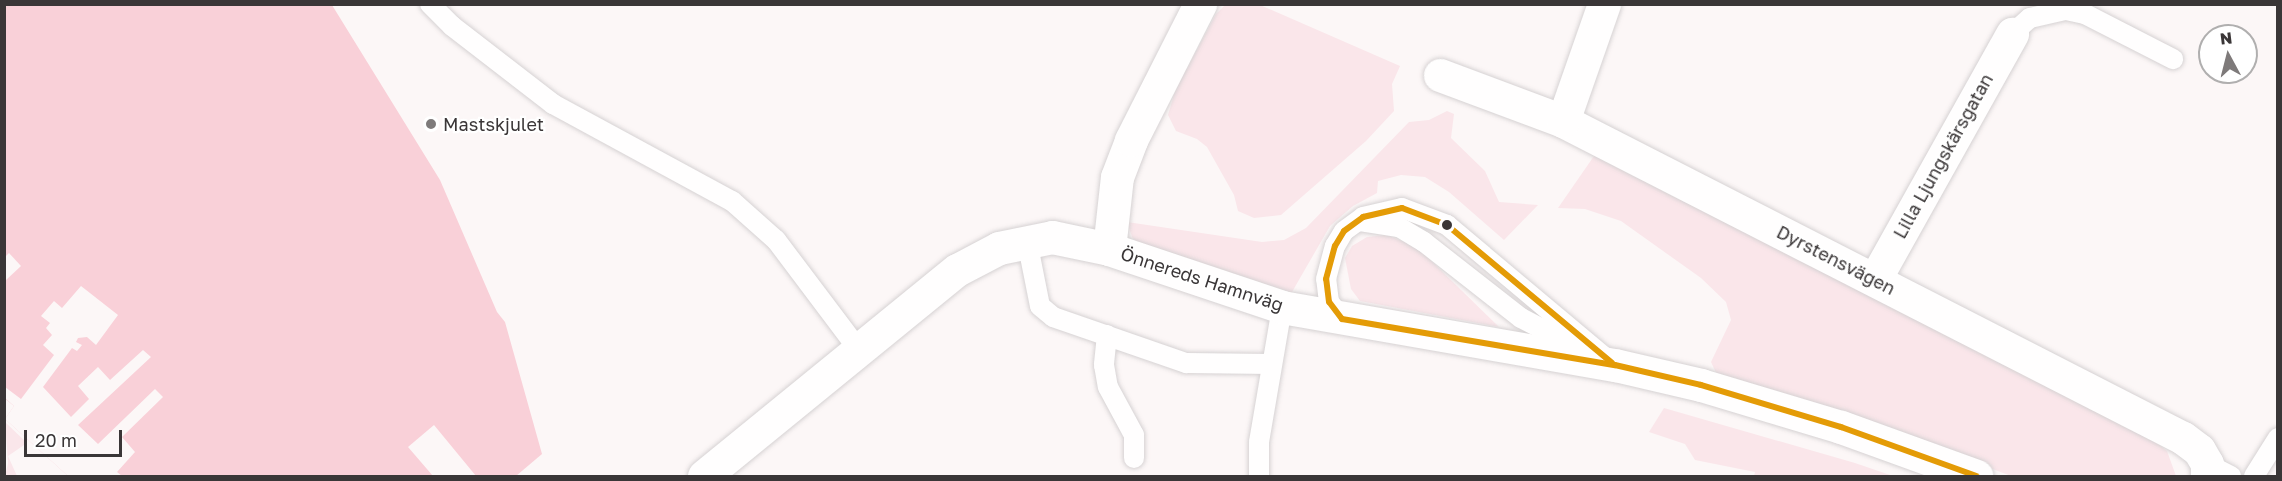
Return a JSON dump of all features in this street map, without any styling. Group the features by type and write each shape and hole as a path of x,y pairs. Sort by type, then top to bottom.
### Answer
{"street":[{"path":"1109,249 1117,177 1131,140 1200,4"},
{"path":"1563,121 1604,4"},
{"name":"Lilla Ljungskärsgatan","path":"1875,279 2012,34"},
{"name":"Dyrstensvägen","path":"1440,75 1563,121 1875,279 2183,438 2199,450 2215,472"},
{"name":"Önnereds Hamnväg","path":"704,477 736,464 858,349 957,270 978,257 1027,240 1052,237 1109,249 1282,307 1614,365 1813,417 1976,477"}],"lane":[{"path":"430,4 452,26 553,104 732,201 776,240 858,349"},
{"path":"2012,34 2030,18 2066,10 2085,14 2173,59"},
{"path":"1342,318 1329,302 1326,279 1335,246 1357,221 1383,209 1402,208 1447,225 1614,365"},
{"path":"1357,221 1380,221 1416,237 1521,318 1614,365"},
{"path":"1027,240 1040,306 1053,317 1186,363 1271,364"},
{"path":"1259,477 1258,442 1282,307"},
{"path":"1107,335 1104,365 1108,387 1134,435 1134,459"},
{"path":"2254,477 2277,438"}],"shaded area":[{"path":"5,5 332,5 440,180 497,312 505,322 542,454 516,476 476,476 434,425 408,447 433,476 68,476 5,419 14,406 4,398"},
{"path":"1225,5 1260,5 1400,66 1392,84 1394,111 1366,141 1281,215 1254,218 1238,211 1234,195 1207,147 1197,139 1176,131 1168,115 1175,91 1216,14"},
{"path":"1447,111 1454,114 1451,138 1485,171 1499,202 1538,205 1504,240 1449,192 1425,177 1401,175 1378,181 1377,193 1353,206 1330,226 1292,292 1281,295 1141,247 1132,237 1127,222 1262,242 1284,240 1306,228 1409,122 1429,120"},
{"path":"1594,156 2149,437 2167,451 2176,476 2011,476 1898,433 1718,377 1711,362 1731,320 1726,302 1701,278 1621,221 1585,209 1558,208"},
{"path":"1387,235 1417,247 1499,327 1360,301 1351,289 1345,258 1352,246 1367,237"},
{"path":"1664,408 1893,476 1754,476 1755,472 1695,460 1685,444 1649,432"},
{"path":"5,422 27,443 8,456 17,476 5,476 8,463"}],"pier":[{"path":"9,253 21,266 5,281 5,257"},
{"path":"81,286 118,315 96,345 87,337 78,338 76,342 82,345 77,351 72,348 43,387 71,417 89,399 78,386 98,367 110,380 143,350 151,357 78,425 98,444 155,389 163,397 122,437 135,452 117,472 122,476 68,476 5,419 14,406 5,398 5,387 21,399 54,355 43,345 52,335 46,328 50,323 41,316 54,301 62,308"}],"transit line":[{"path":"1342,319 1329,302 1326,279 1335,246 1344,231 1363,217 1402,208 1447,225 1612,363"},
{"path":"1342,319 1615,365 1701,385 1841,427 1976,476"}],"place":[{"name":"Mastskjulet","path":"431,124"}]}
